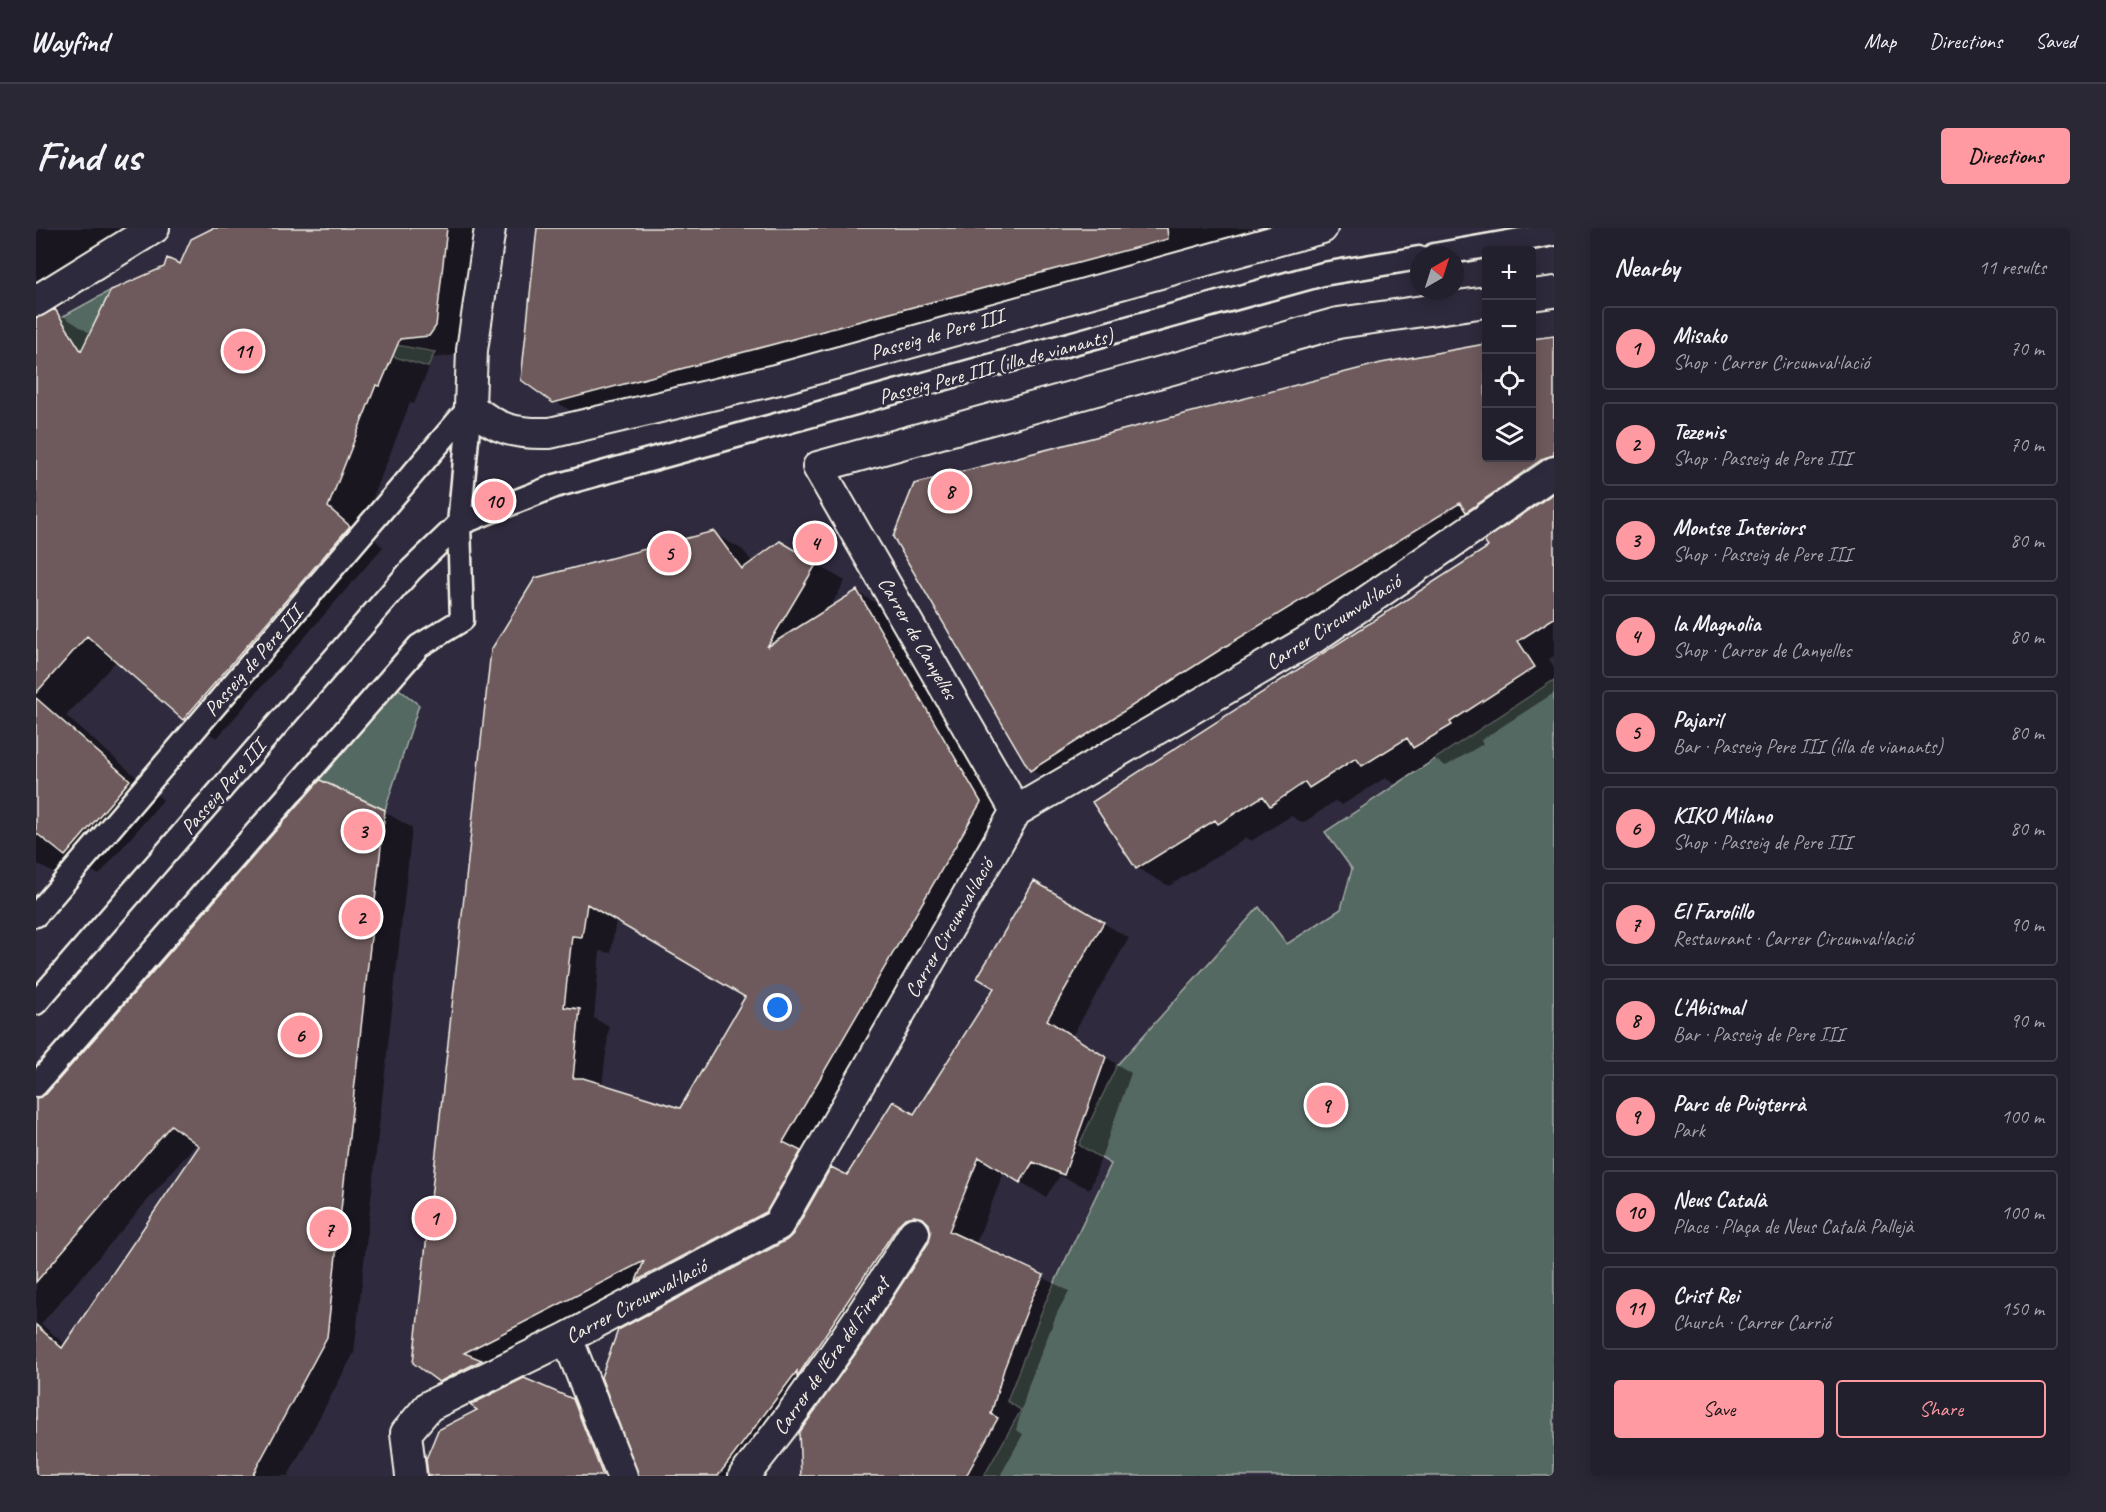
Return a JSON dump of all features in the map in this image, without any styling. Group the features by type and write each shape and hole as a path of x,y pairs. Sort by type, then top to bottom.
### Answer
{"street":[{"path":"36,301 154,228"},
{"path":"36,1085 419,646 462,620 459,524 470,407 472,350 490,228"},
{"name":"Passeig de Pere III","path":"36,915 470,407 491,424 510,431 550,433 779,379 1322,228"},
{"path":"1464,250 1554,234"},
{"name":"Passeig Pere III (illa de vianants)","path":"459,524 573,481 1323,274 1410,260"},
{"path":"1536,294 1554,292"},
{"name":"Carrer de Canyelles","path":"1016,811 818,467 1338,323 1482,303"},
{"name":"Carrer Circumval·lació","path":"411,1476 406,1433 429,1406 567,1338 778,1225 1016,811 1316,637 1554,472"},
{"name":"Passeig Pere III","path":"36,1003 411,570 459,524"},
{"name":"Carrer de l'Era del Firmat","path":"744,1476 785,1425 857,1324 914,1233"},
{"path":"567,1338 622,1476"}],"green space":[{"path":"111,290 96,321 95,373 60,318"},
{"path":"368,340 435,352 428,367 392,356"},
{"path":"1554,680 1554,1476 984,1476 1021,1410 1007,1401 1045,1303 1111,1164 1079,1145 1117,1065 1259,907 1287,944 1341,909 1352,869 1325,832"},
{"path":"395,686 419,705 385,810 313,777"}],"building":[{"path":"213,228 447,228 436,326 429,336 400,339 380,386 376,385 328,507 350,526 183,720 87,636 36,693 36,318 55,309 81,351 111,290 164,267 167,258 180,264 191,239"},
{"path":"537,228 1167,228 1168,239 553,403 521,380"},
{"path":"1554,336 1554,455 1544,458 1466,512 1460,503 1226,646 1030,771 893,537 914,484 1381,363 1482,345 1482,462 1536,462 1536,338"},
{"path":"1554,493 1554,618 1518,641 1535,667 1450,722 1452,725 1413,748 1407,738 1362,766 1356,758 1309,788 1305,782 1270,806 1263,796 1218,824 1215,820 1136,869 1092,802 1488,547 1484,541"},
{"path":"714,531 742,569 780,541 817,563 767,647 857,590 981,802 783,1142 801,1151 766,1212 636,1281 644,1261 464,1353 482,1360 439,1382 413,1363 491,650 535,578","holes":["587,904 745,997 680,1108 583,1078 573,1078 580,1009 564,1007 572,936 582,937"]},
{"path":"36,698 130,780 65,856 36,833"},
{"path":"320,780 385,810 327,1337 252,1476 36,1476 36,1325 62,1348 199,1146 171,1125 36,1282 36,1098 46,1094"},
{"path":"1034,881 1104,922 1047,1020 1106,1057 1064,1175 1033,1162 1020,1183 979,1157 949,1231 1044,1275 1032,1298 1004,1369 991,1414 998,1418 966,1476 801,1476 799,1433 868,1336 929,1242 931,1233 929,1224 923,1218 914,1216 905,1218 899,1224 797,1377 797,1371 718,1476 639,1476 601,1377 618,1330 787,1240 793,1234 831,1167 847,1175 893,1101 914,1114 994,988 977,978"},
{"path":"524,1378 573,1399 603,1476 428,1476 426,1459 438,1430 477,1410 470,1405"}],"place":[{"name":"Crist Rei","path":"243,351"},
{"name":"L'Abismal","path":"950,491"},
{"name":"Neus Català","path":"494,501"},
{"name":"la Magnolia","path":"815,543"},
{"name":"Pajaril","path":"669,553"},
{"name":"Montse Interiors","path":"363,831"},
{"name":"Tezenis","path":"361,917"},
{"name":"KIKO Milano","path":"300,1035"},
{"name":"Parc de Puigterrà","path":"1326,1105"},
{"name":"Misako","path":"434,1218"},
{"name":"El Farolillo","path":"329,1229"}]}
